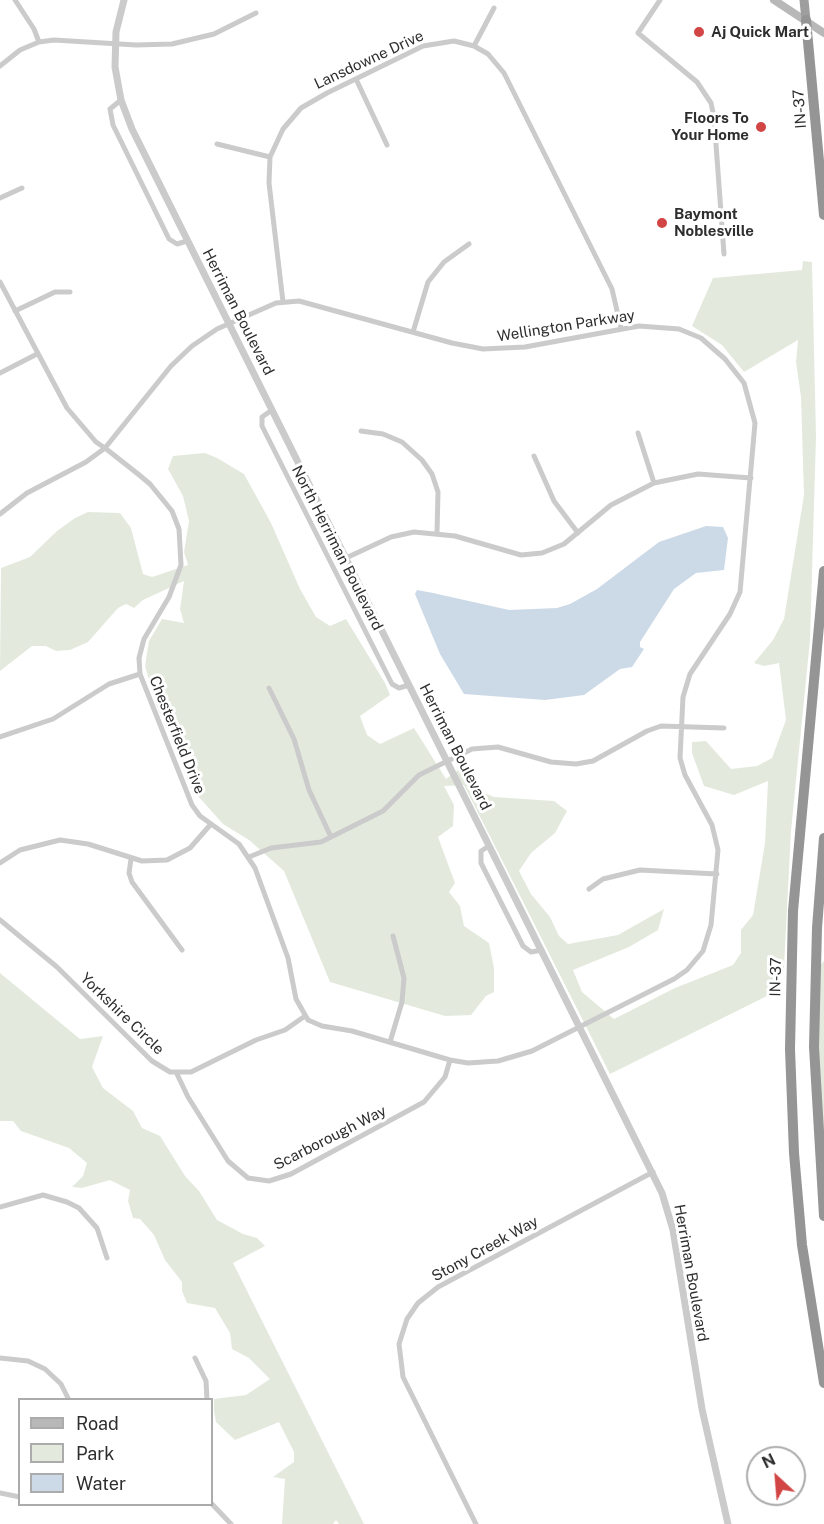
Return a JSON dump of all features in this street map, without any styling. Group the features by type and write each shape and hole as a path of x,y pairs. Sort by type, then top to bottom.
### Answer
{"highway":[{"name":"IN-37","path":"804,0 824,215"},
{"name":"IN-37","path":"824,571 794,901 790,1029 794,1153 801,1235 824,1383"},
{"path":"824,838 817,928 814,1047 824,1216"}],"main road":[{"path":"774,0 824,33"}],"street":[{"path":"15,0 34,29 39,42"},
{"name":"Herriman Boulevard","path":"124,0 115,44 115,67 121,100 132,129 653,1172 673,1230 702,1409 728,1524"},
{"path":"660,0 638,33 697,82 711,103 724,254"},
{"path":"494,8 474,46 488,54 504,72 612,289 621,328"},
{"path":"0,66 15,53 39,42 65,40 153,46 184,42 214,34 256,13"},
{"name":"Lansdowne Drive","path":"283,302 269,183 270,157 283,129 301,108 432,43 454,41 474,46"},
{"path":"356,79 387,145"},
{"path":"121,100 110,109 113,125 169,239 177,244 188,241"},
{"path":"217,144 270,157"},
{"path":"0,198 22,188"},
{"path":"413,332 428,282 444,262 469,244"},
{"name":"Chesterfield Drive","path":"0,282 67,408 105,448 150,484 165,500 178,529 181,565 176,583 144,639 139,658 140,674 177,762 189,799 200,816 231,837 249,857 288,958 296,999 305,1016"},
{"path":"15,310 55,292 70,292"},
{"name":"Wellington Parkway","path":"0,514 27,493 86,462 105,448 181,356 204,337 262,308 283,302 299,301 468,347 502,350 621,328 659,326 678,329 701,338 729,363 744,383 754,412 751,478 740,592 730,614 690,674 683,697 679,750 682,767 714,831 718,850 709,937 694,962 674,979 579,1026"},
{"path":"0,373 37,354"},
{"name":"North Herriman Boulevard","path":"272,410 265,414 261,422 273,447 392,684 399,688 409,685"},
{"path":"361,431 383,434 402,442 422,460 432,474 438,492 437,532"},
{"path":"638,433 654,483"},
{"path":"534,456 554,501 578,533"},
{"path":"346,558 391,537 414,532 437,532 506,552 528,555 556,548 578,533 611,504 654,483 698,474 751,478"},
{"path":"0,736 53,719 109,684 140,674"},
{"path":"269,688 291,733 309,790 331,837"},
{"path":"249,857 271,848 315,844 383,812 419,775 472,749 498,747 566,765 585,763 603,756 654,728 681,726 724,728"},
{"path":"0,863 20,850 60,840 88,844 131,859 159,861 176,857 197,842 211,824"},
{"path":"489,846 480,851 479,858 491,884 523,946 531,952 542,950"},
{"path":"131,859 129,873 132,882 182,950"},
{"path":"589,889 610,876 640,870 717,874"},
{"name":"Yorkshire Circle","path":"0,920 57,967 152,1061 177,1074"},
{"path":"390,1042 402,1002 404,978 393,936"},
{"path":"177,1074 191,1072 256,1040 285,1030 305,1016 322,1026 390,1042 450,1060 481,1063 512,1059 579,1026"},
{"name":"Scarborough Way","path":"177,1074 191,1103 228,1161 248,1178 269,1181 291,1174 424,1102 445,1077 450,1060"},
{"name":"Stony Creek Way","path":"476,1524 403,1377 399,1344 407,1319 418,1303 438,1287 653,1172"},
{"path":"0,1207 43,1196 80,1208 97,1228 107,1258"},
{"path":"0,1358 28,1361 45,1369 61,1384 68,1398"},
{"path":"195,1358 206,1382 207,1398"},
{"path":"0,1493 18,1497"},
{"path":"213,1505 231,1524"}],"green space":[{"path":"803,261 812,262 816,437 810,640 791,831 784,967 771,997 771,994 610,1074 464,785 444,786 454,805 453,826 438,837 455,883 449,892 460,906 464,926 489,943 494,968 494,992 486,996 471,1015 445,1016 330,982 284,871 249,840 223,824 190,787 188,771 157,707 145,666 149,641 162,619 184,623 180,609 184,581 143,600 134,608 126,604 118,608 88,642 70,650 56,651 46,646 32,646 0,671 1,568 30,557 57,531 88,512 120,513 131,528 143,574 152,577 188,565 184,552 189,521 183,496 168,469 173,456 205,453 244,474 271,523 300,589 316,617 330,626 346,619 385,683 390,695 360,716 367,735 380,744 414,728 446,779 469,762 478,790 494,797 554,801 567,811 555,833 531,853 519,871 531,894 550,917 559,936 568,944 618,935 664,909 658,930 629,947 573,970 582,992 614,1019 675,988 733,965 741,953 741,930 753,915 765,843 768,781 734,795 704,786 692,753 692,742 706,741 731,769 757,766 772,758 786,720 779,663 764,666 754,663 773,640 784,619 804,495 801,397 796,362 798,340 744,372 722,345 692,326 713,278 802,270"},
{"path":"824,961 824,1203 815,971"},
{"path":"0,973 80,1039 103,1036 92,1067 103,1088 133,1111 142,1128 160,1136 217,1220 243,1234 257,1238 265,1246 233,1263 364,1524 339,1524 336,1520 333,1524 282,1524 285,1479 273,1477 294,1462 294,1452 279,1422 235,1440 216,1422 214,1411 214,1399 246,1395 270,1379 249,1358 232,1349 230,1333 215,1308 187,1303 182,1291 182,1282 165,1260 154,1235 140,1219 133,1218 128,1201 130,1190 110,1180 82,1188 72,1187 83,1176 87,1163 69,1148 21,1131 13,1121 0,1121"}],"water":[{"path":"706,526 723,527 728,538 724,570 696,573 674,589 640,642 640,647 644,649 632,667 620,669 584,695 545,700 464,694 440,654 415,594 417,590 509,610 557,608 570,604 597,589 659,542"}],"place":[{"name":"Aj Quick Mart","path":"699,32"},
{"name":"Floors To Your Home","path":"761,127"},
{"name":"Baymont Noblesville","path":"662,223"}]}
